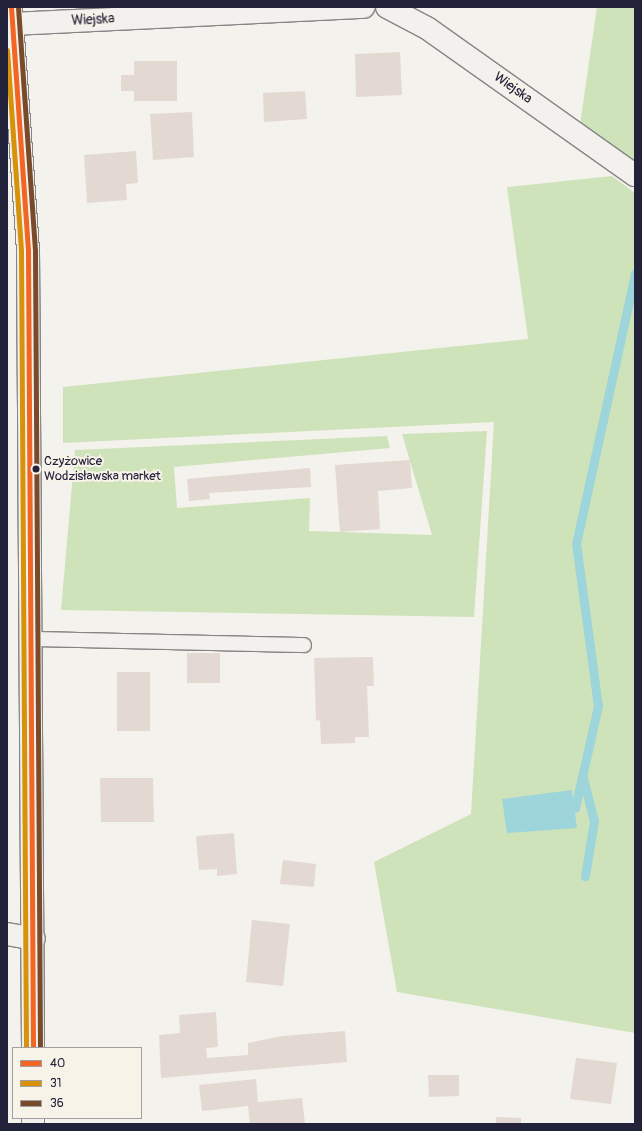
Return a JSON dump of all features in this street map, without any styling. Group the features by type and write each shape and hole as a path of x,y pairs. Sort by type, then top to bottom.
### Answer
{"street":[{"name":"Wiejska","path":"12,16 364,7"},
{"name":"Wiejska","path":"387,7 428,28 635,175"},
{"path":"12,16 28,251 34,938 33,1047"},
{"path":"7,934 34,938"}],"lane":[{"path":"32,639 304,645"}],"green space":[{"path":"597,7 635,7 635,162 580,124"},
{"path":"612,176 635,193 635,1033 397,992 374,862 471,814 494,422 63,443 63,387 528,339 507,187"},
{"path":"487,431 474,617 61,610 75,450 387,436 390,448 174,467 177,508 310,498 309,531 432,535 402,434"}],"water":[{"path":"572,790 577,828 507,833 502,799"}],"building":[{"path":"400,52 402,95 356,97 355,54"},
{"path":"134,61 177,61 177,101 134,101 134,91 121,91 121,75 134,75"},
{"path":"305,91 307,119 264,122 263,93"},
{"path":"192,112 194,157 153,160 150,114"},
{"path":"136,151 138,183 126,184 127,200 87,203 84,155"},
{"path":"410,460 412,488 378,491 380,529 340,532 335,465"},
{"path":"310,468 311,487 209,493 210,499 189,501 187,479"},
{"path":"187,653 220,653 220,683 187,683"},
{"path":"373,657 374,686 367,686 369,737 355,737 355,743 321,744 320,720 316,721 314,658"},
{"path":"117,672 150,672 150,731 117,731"},
{"path":"100,778 153,778 154,822 101,822"},
{"path":"234,833 237,874 217,876 217,869 199,870 196,836"},
{"path":"283,860 316,864 314,887 280,884"},
{"path":"252,920 290,924 283,986 246,982"},
{"path":"216,1012 218,1047 206,1048 207,1058 248,1055 248,1043 282,1036 345,1031 347,1062 161,1078 159,1035 180,1033 179,1015"},
{"path":"576,1058 617,1063 611,1104 570,1099"},
{"path":"428,1075 459,1075 459,1096 429,1097"},
{"path":"256,1079 258,1102 302,1098 305,1124 250,1124 248,1106 202,1111 199,1085"},
{"path":"496,1117 521,1118 521,1124 496,1124"}],"waterway":[{"path":"575,808 598,706 576,544 635,273"},
{"path":"583,778 594,821 585,876"}],"transit line":[{"name":"40","path":"11,7 28,251 33,1047"},
{"name":"36","path":"18,7 35,251 40,1047"},
{"name":"31","path":"7,50 21,251 26,1047"}],"place":[{"name":"Czyżowice Wodzisławska market","path":"36,469"}]}
